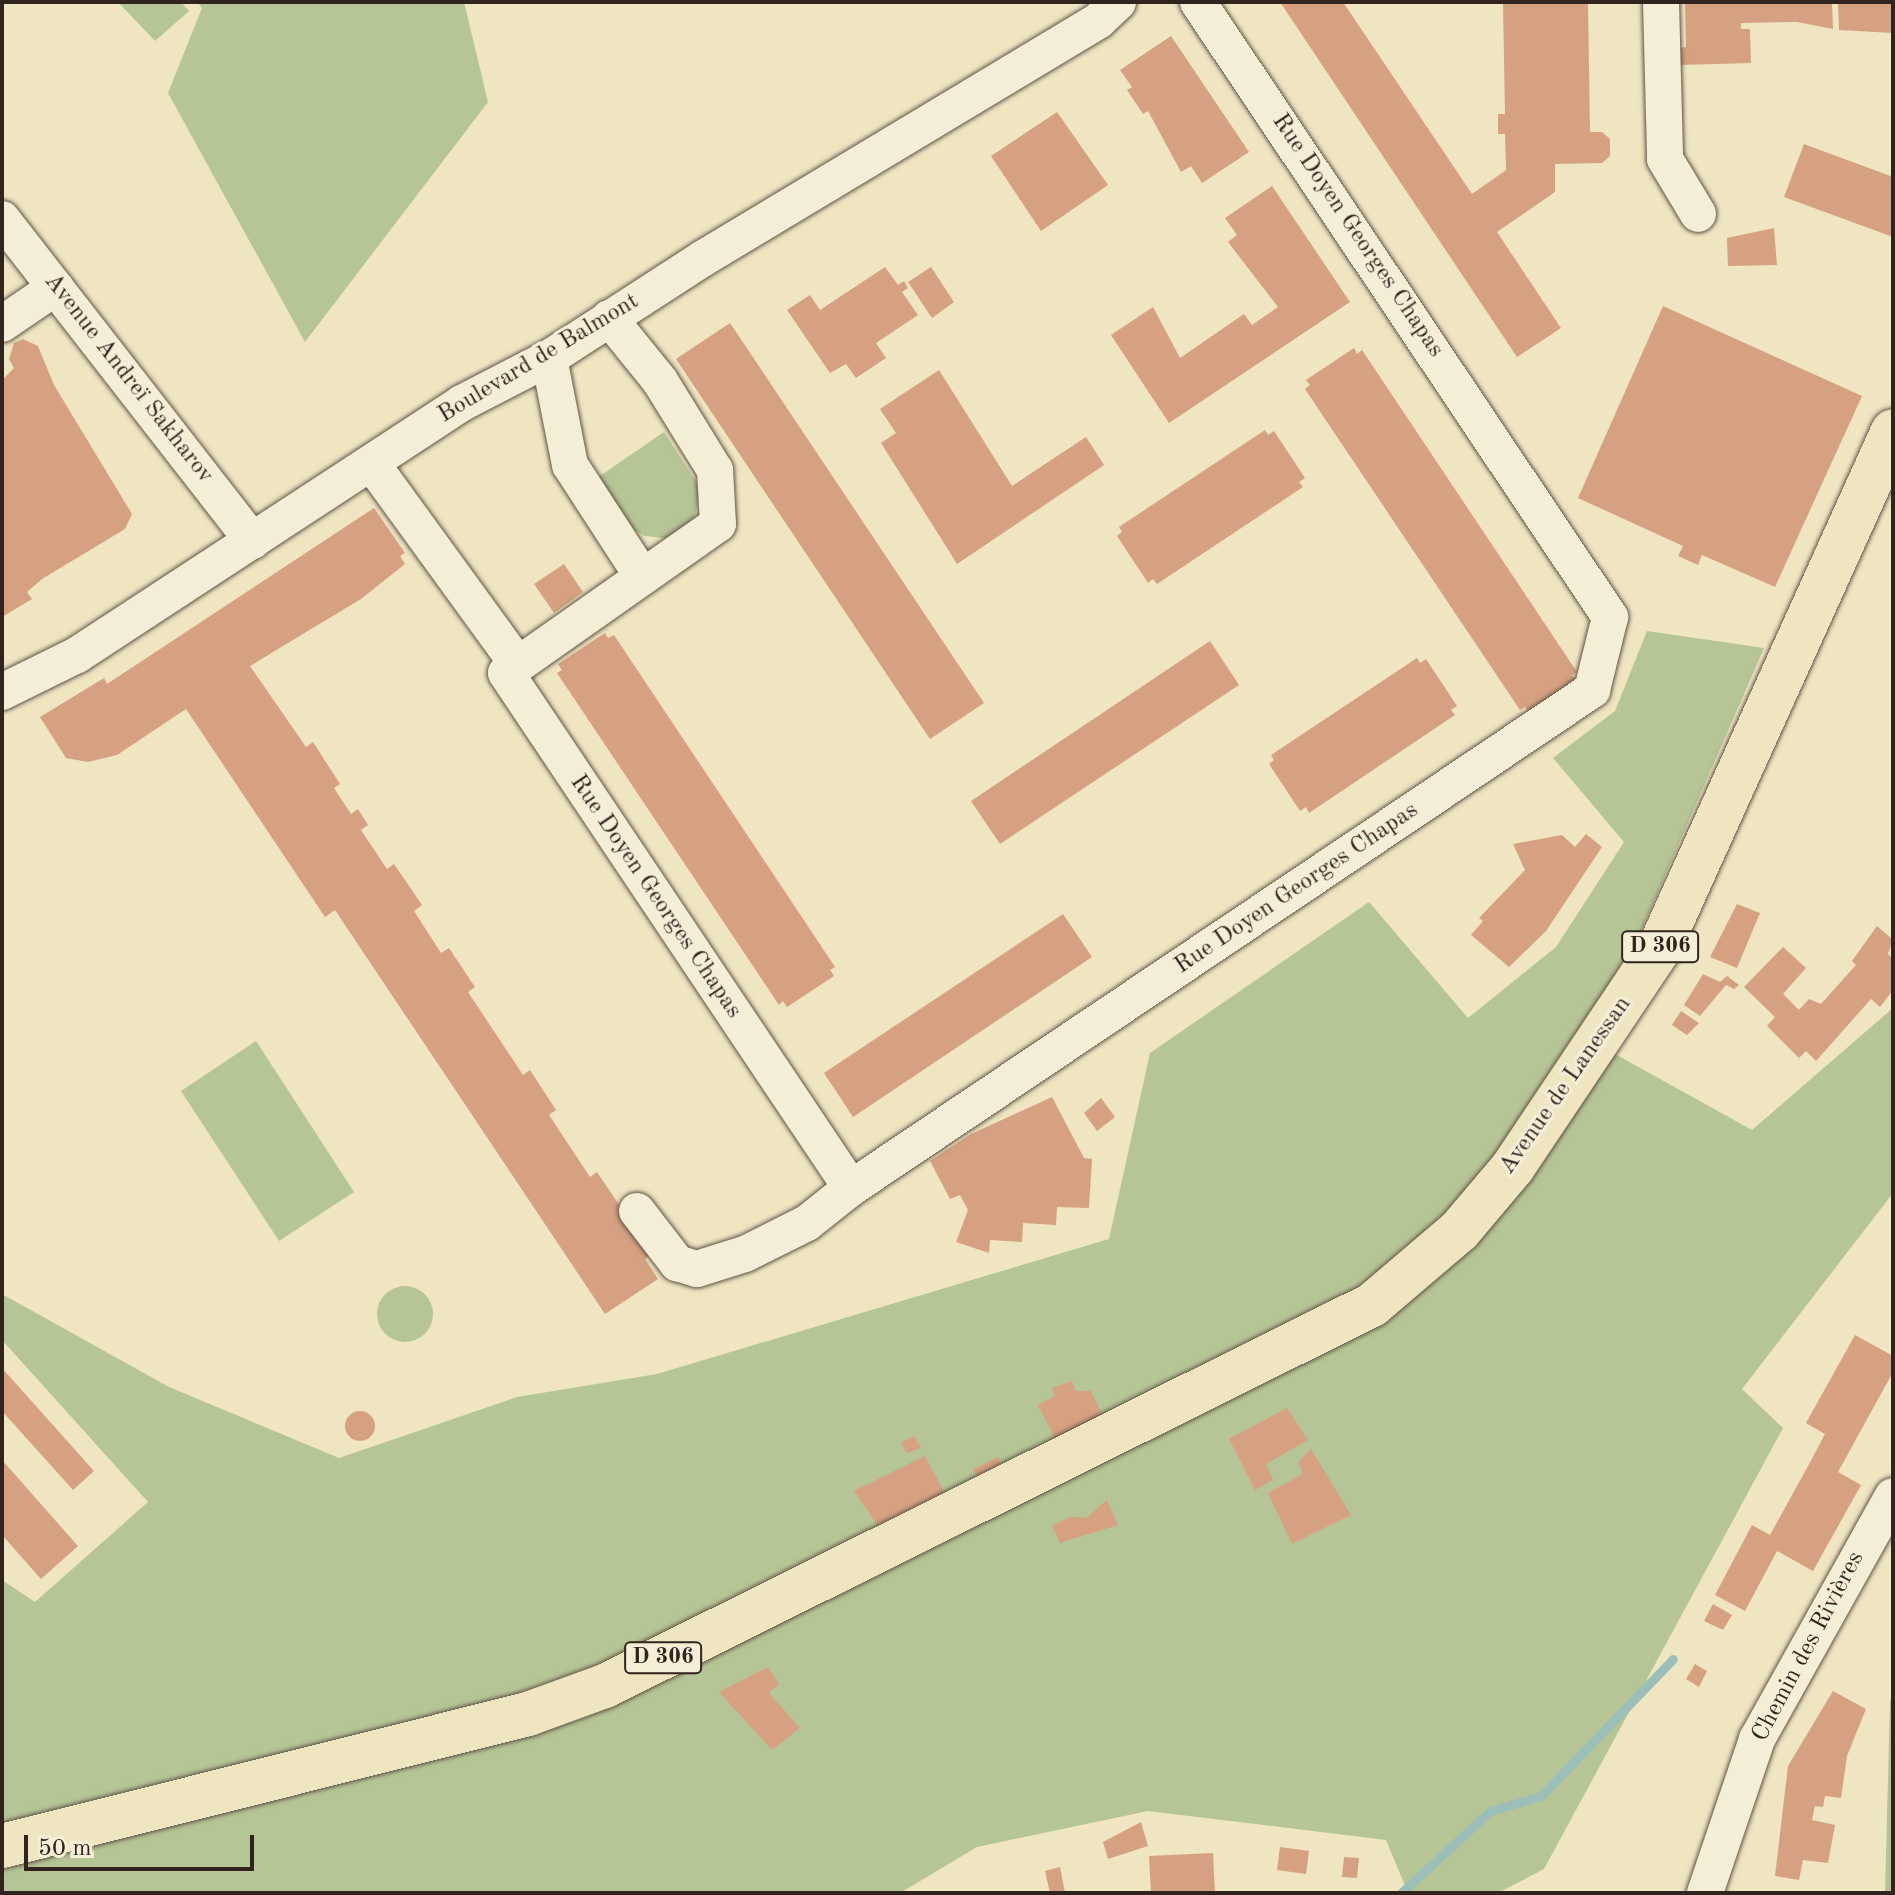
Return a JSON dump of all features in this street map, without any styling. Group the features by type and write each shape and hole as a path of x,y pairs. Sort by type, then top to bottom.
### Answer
{"main road":[{"name":"Avenue de Lanessan","path":"2,1846 528,1714 605,1686 1281,1353 1372,1305 1418,1270 1513,1167 1659,949 1893,431"}],"street":[{"name":"Boulevard de Balmont","path":"2,692 77,655 462,403 549,358 609,318 1099,20 1118,2"},
{"name":"Rue Doyen Georges Chapas","path":"518,665 506,673 851,1188 1592,690 1610,617 1198,2"},
{"path":"1661,2 1665,159 1698,214"},
{"name":"Avenue Andreï Sakharov","path":"2,219 253,541"},
{"path":"2,324 56,287"},
{"path":"372,464 518,665 718,524 715,470 660,381 609,318"},
{"path":"549,358 570,465 642,576"},
{"path":"637,1211 677,1263 697,1269 745,1254 807,1223 851,1188"},
{"name":"Chemin des Rivières","path":"1705,1893 1757,1739 1893,1496"}],"green space":[{"path":"118,2 181,2 189,11 155,41"},
{"path":"197,2 464,2 488,102 305,342 168,93 202,8"},
{"path":"664,432 701,489 693,524 672,539 645,536 632,529 597,478"},
{"path":"1647,631 1764,648 1639,935 1579,1034 1752,1130 1893,1008 1893,1193 1742,1389 1783,1428 1544,1869 1498,1893 1408,1893 1386,1840 1148,1811 977,1847 900,1893 2,1893 2,1580 35,1602 148,1502 2,1340 2,1294 169,1387 339,1458 517,1397 657,1374 1109,1239 1150,1053 1369,902 1468,1018 1556,947 1624,842 1553,758 1615,711"},
{"path":"256,1041 354,1192 279,1241 181,1091"},
{"path":"405,1286 425,1294 433,1314 425,1334 405,1342 385,1334 377,1314 385,1294"},
{"path":"1893,1695 1893,1893 1885,1893 1890,1701"}],"building":[{"path":"1280,2 1343,2 1472,194 1506,170 1505,134 1498,134 1498,114 1505,114 1503,2 1588,2 1590,132 1602,132 1610,139 1610,156 1602,163 1555,164 1555,192 1497,232 1561,328 1517,357"},
{"path":"1685,2 1832,2 1833,29 1797,22 1741,23 1741,29 1750,29 1751,63 1680,65 1680,48 1686,47"},
{"path":"1838,2 1893,2 1893,33 1839,30"},
{"path":"1171,36 1249,152 1202,183 1191,166 1181,172 1148,111 1143,114 1127,90 1132,87 1120,70"},
{"path":"1057,112 1108,185 1041,231 991,156"},
{"path":"1804,144 1893,177 1893,237 1784,197"},
{"path":"1272,186 1350,302 1169,423 1111,335 1153,307 1180,358 1244,314 1252,325 1278,307 1228,242 1237,235 1225,218"},
{"path":"1774,228 1777,265 1728,266 1727,238"},
{"path":"885,267 898,285 904,281 908,288 902,292 918,315 876,343 886,358 856,378 846,364 830,373 787,310 810,295 820,310"},
{"path":"931,267 954,302 932,318 908,282"},
{"path":"1663,306 1862,396 1775,587 1702,555 1698,565 1678,556 1683,546 1578,498"},
{"path":"730,323 984,703 930,739 676,359"},
{"path":"23,339 38,346 54,385 132,514 125,529 42,579 27,592 32,599 2,617 2,380 14,368 9,359 14,343"},
{"path":"1354,348 1357,354 1362,350 1577,672 1572,675 1575,681 1529,712 1525,707 1520,710 1305,389 1310,385 1306,380"},
{"path":"939,370 1012,486 1086,437 1104,465 957,564 881,443 896,433 880,409"},
{"path":"1265,430 1268,435 1274,431 1305,478 1299,482 1303,487 1157,584 1153,579 1148,583 1117,536 1122,532 1119,527"},
{"path":"374,508 405,553 400,556 405,564 361,599 250,666 306,747 313,742 340,784 334,788 351,814 358,809 368,825 361,830 387,869 394,864 422,905 414,911 441,953 449,948 475,987 468,992 523,1075 530,1070 556,1110 549,1115 590,1177 597,1172 652,1254 645,1259 658,1279 605,1314 335,910 325,917 186,709 117,755 88,762 66,758 40,717 104,678 107,684"},
{"path":"564,564 583,592 554,613 534,584"},
{"path":"605,633 608,638 614,635 835,967 830,970 834,976 787,1007 783,1001 779,1005 557,673 562,670 558,664"},
{"path":"1210,641 1239,685 1000,844 971,801"},
{"path":"1417,658 1420,663 1426,659 1457,706 1451,710 1455,715 1309,813 1306,807 1300,811 1269,764 1274,760 1271,755"},
{"path":"1586,834 1602,847 1546,931 1509,967 1471,935 1483,921 1479,918 1525,870 1513,844 1562,835 1575,847"},
{"path":"1737,904 1760,913 1737,968 1710,957"},
{"path":"1063,914 1092,957 853,1117 824,1073"},
{"path":"1877,926 1893,940 1888,954 1893,959 1893,990 1880,1007 1871,999 1816,1061 1806,1051 1799,1058 1767,1026 1775,1017 1744,987 1783,947 1806,968 1783,994 1799,1010 1809,999 1821,1004 1856,965 1852,961"},
{"path":"1703,974 1720,982 1727,976 1739,985 1734,989 1726,985 1700,1016 1684,1005"},
{"path":"1681,1011 1699,1023 1687,1035 1672,1025"},
{"path":"1052,1097 1084,1158 1092,1159 1089,1208 1057,1207 1056,1225 1023,1223 1022,1242 990,1240 989,1253 956,1242 968,1210 960,1195 950,1199 930,1161 971,1134"},
{"path":"1101,1098 1115,1117 1097,1131 1084,1113"},
{"path":"1855,1335 1893,1356 1893,1372 1838,1472 1861,1485 1813,1571 1777,1551 1745,1611 1715,1595 1752,1525 1770,1535 1813,1457 1825,1434 1806,1423"},
{"path":"2,1368 94,1471 73,1490 2,1411"},
{"path":"1072,1381 1076,1391 1091,1391 1107,1424 1059,1447 1038,1405 1055,1396 1052,1388"},
{"path":"1287,1408 1308,1440 1266,1464 1273,1480 1255,1490 1229,1439"},
{"path":"360,1411 371,1415 375,1426 371,1437 360,1441 349,1437 345,1426 349,1415"},
{"path":"914,1436 921,1448 907,1453 901,1443"},
{"path":"1311,1449 1351,1515 1292,1544 1268,1493 1303,1474 1298,1462"},
{"path":"925,1456 949,1501 883,1533 854,1491"},
{"path":"998,1457 1006,1473 982,1485 973,1469"},
{"path":"2,1460 78,1546 41,1579 2,1535"},
{"path":"1107,1500 1118,1525 1060,1543 1052,1526 1070,1517 1086,1518"},
{"path":"1713,1604 1732,1615 1723,1630 1704,1621"},
{"path":"1695,1664 1707,1671 1699,1687 1686,1679"},
{"path":"768,1667 779,1684 769,1693 800,1728 772,1750 719,1692"},
{"path":"1833,1691 1866,1709 1847,1756 1841,1798 1825,1796 1823,1807 1815,1806 1812,1820 1835,1825 1828,1863 1803,1860 1799,1880 1775,1876 1788,1766"},
{"path":"1141,1822 1148,1846 1108,1859 1103,1842"},
{"path":"1280,1847 1309,1851 1306,1874 1277,1870"},
{"path":"1213,1853 1215,1893 1151,1893 1149,1856"},
{"path":"1344,1857 1359,1858 1357,1878 1342,1877"},
{"path":"1060,1867 1065,1893 1050,1893 1045,1871"}],"waterway":[{"path":"1401,1893 1490,1811 1541,1796 1673,1659"}]}
